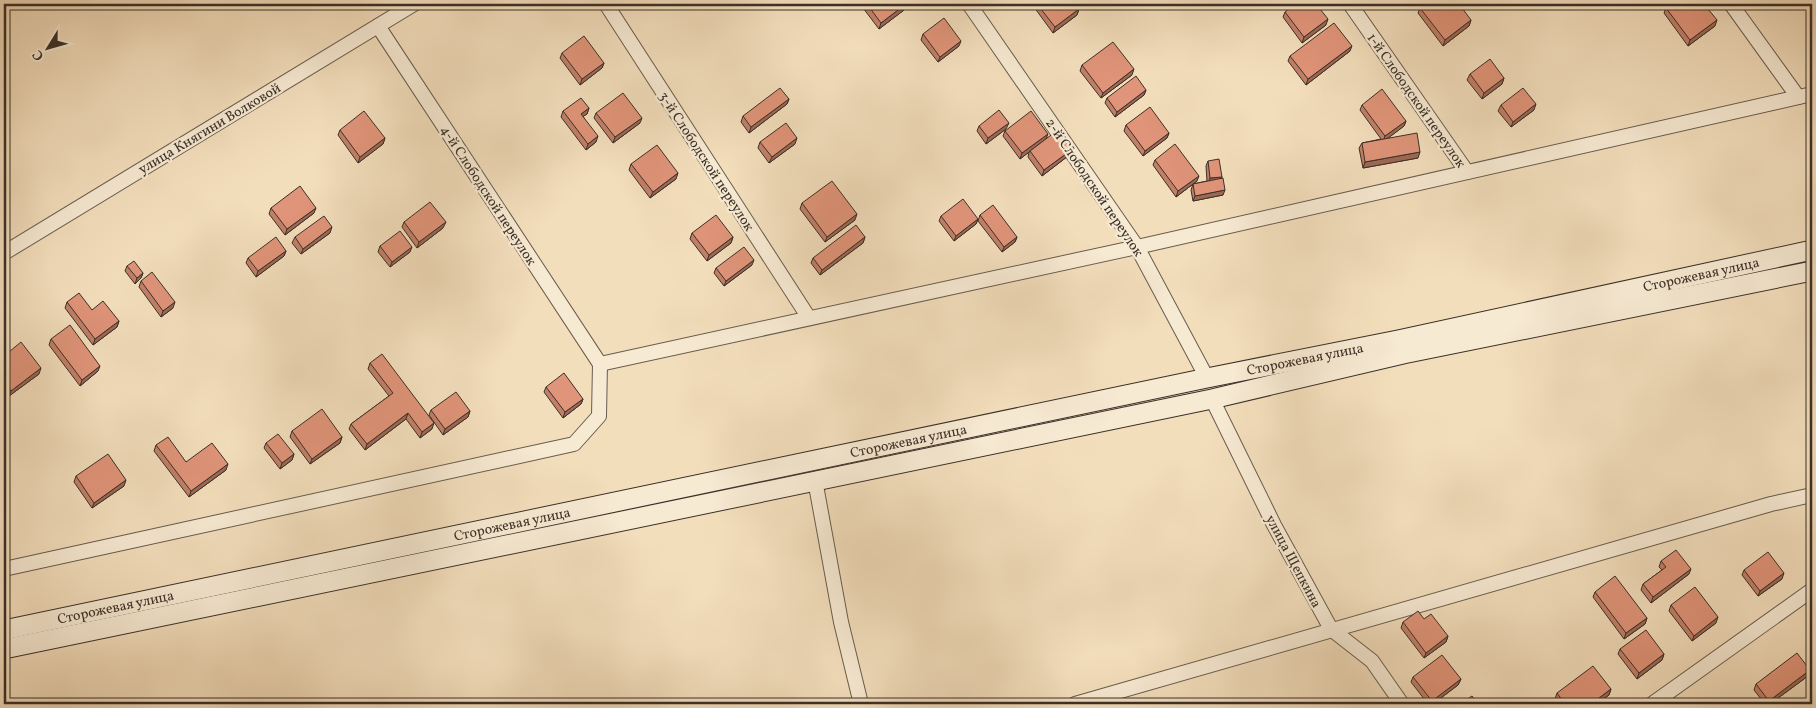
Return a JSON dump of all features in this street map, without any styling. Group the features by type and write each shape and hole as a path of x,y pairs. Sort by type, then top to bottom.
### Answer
{"main road":[{"name":"Сторожевая улица","path":"4,630 1207,378 1407,338 1812,250"},
{"name":"Сторожевая улица","path":"4,649 1212,399 1403,354 1812,271"}],"street":[{"name":"улица Княгини Волковой","path":"4,253 414,4"},
{"name":"3-й Слободской переулок","path":"606,4 809,318"},
{"name":"2-й Слободской переулок","path":"969,4 1137,247 1207,378"},
{"name":"1-й Слободской переулок","path":"1350,4 1467,172"},
{"path":"1731,4 1798,97"},
{"name":"4-й Слободской переулок","path":"378,26 600,364"},
{"path":"4,569 574,444 599,416 600,364 1137,247 1812,94"},
{"name":"улица Щепкина","path":"1212,399 1274,525 1331,629 1372,661 1402,704"},
{"path":"815,480 841,622 862,704"},
{"path":"1075,704 1771,504 1812,495"},
{"path":"1652,704 1812,590"}],"building":[{"path":"867,4 906,4 881,23"},
{"path":"1037,4 1075,4 1079,9 1055,27"},
{"path":"1295,4 1316,4 1328,19 1304,37 1285,12"},
{"path":"1426,4 1459,4 1471,20 1445,40 1420,8"},
{"path":"1671,4 1704,4 1717,20 1690,40 1666,8"},
{"path":"944,18 961,41 940,57 923,34"},
{"path":"1334,23 1352,46 1308,79 1290,56"},
{"path":"584,36 604,63 582,79 562,53"},
{"path":"1113,42 1134,69 1103,93 1082,65"},
{"path":"1490,59 1504,78 1484,93 1470,74"},
{"path":"1136,76 1146,90 1117,112 1107,98"},
{"path":"780,88 789,99 751,127 743,116"},
{"path":"1523,88 1536,104 1513,122 1501,105"},
{"path":"1382,89 1406,121 1385,136 1362,105"},
{"path":"623,93 642,118 615,137 596,113"},
{"path":"581,98 589,108 581,114 598,136 588,144 563,111"},
{"path":"1150,107 1169,133 1145,151 1126,125"},
{"path":"999,110 1009,123 988,138 979,126"},
{"path":"364,111 385,138 360,157 340,130"},
{"path":"1031,111 1048,134 1022,153 1005,131"},
{"path":"786,123 797,138 772,157 760,142"},
{"path":"1059,129 1074,148 1044,170 1030,151"},
{"path":"1417,133 1420,152 1365,162 1362,143"},
{"path":"1175,144 1199,176 1178,191 1155,160"},
{"path":"657,145 678,173 653,192 631,164"},
{"path":"1219,159 1222,177 1210,178 1208,161"},
{"path":"1223,178 1225,190 1195,196 1193,184"},
{"path":"832,181 857,214 827,237 802,203"},
{"path":"300,186 316,208 287,229 271,208"},
{"path":"963,199 978,219 956,236 941,216"},
{"path":"430,202 446,222 419,242 404,222"},
{"path":"993,205 1017,237 1004,247 980,215"},
{"path":"716,215 733,237 709,255 692,233"},
{"path":"324,216 332,227 303,249 295,237"},
{"path":"856,225 865,237 822,270 813,258"},
{"path":"400,231 412,247 392,262 380,246"},
{"path":"276,237 286,251 258,271 248,258"},
{"path":"744,247 754,260 726,281 716,268"},
{"path":"134,261 143,273 137,278 127,266"},
{"path":"152,272 175,302 163,311 141,281"},
{"path":"79,293 92,310 103,301 119,321 95,339 67,302"},
{"path":"70,325 100,366 82,380 51,339"},
{"path":"21,342 41,368 11,391 4,381 4,356"},
{"path":"382,354 434,423 422,432 408,413 367,444 351,424 393,393 370,363"},
{"path":"564,373 583,399 565,412 546,387"},
{"path":"456,392 470,411 445,429 431,410"},
{"path":"322,409 342,437 312,459 292,431"},
{"path":"278,434 294,454 282,463 266,443"},
{"path":"168,437 186,462 212,443 228,464 191,491 156,445"},
{"path":"108,454 126,480 94,503 76,476"},
{"path":"1676,550 1691,569 1653,597 1643,584 1666,567 1661,561"},
{"path":"1768,552 1784,573 1760,591 1744,570"},
{"path":"1615,576 1647,618 1626,633 1595,592"},
{"path":"1695,587 1718,617 1694,636 1671,605"},
{"path":"1418,611 1424,619 1431,614 1448,636 1426,653 1403,622"},
{"path":"1646,630 1664,654 1639,673 1620,649"},
{"path":"1797,653 1810,670 1769,701 1756,684"},
{"path":"1442,655 1461,679 1432,701 1413,677"},
{"path":"1593,666 1611,689 1591,704 1565,704 1557,693"},
{"path":"1472,696 1478,704 1460,704"},
{"path":"1282,700 1286,704 1276,704"}]}
